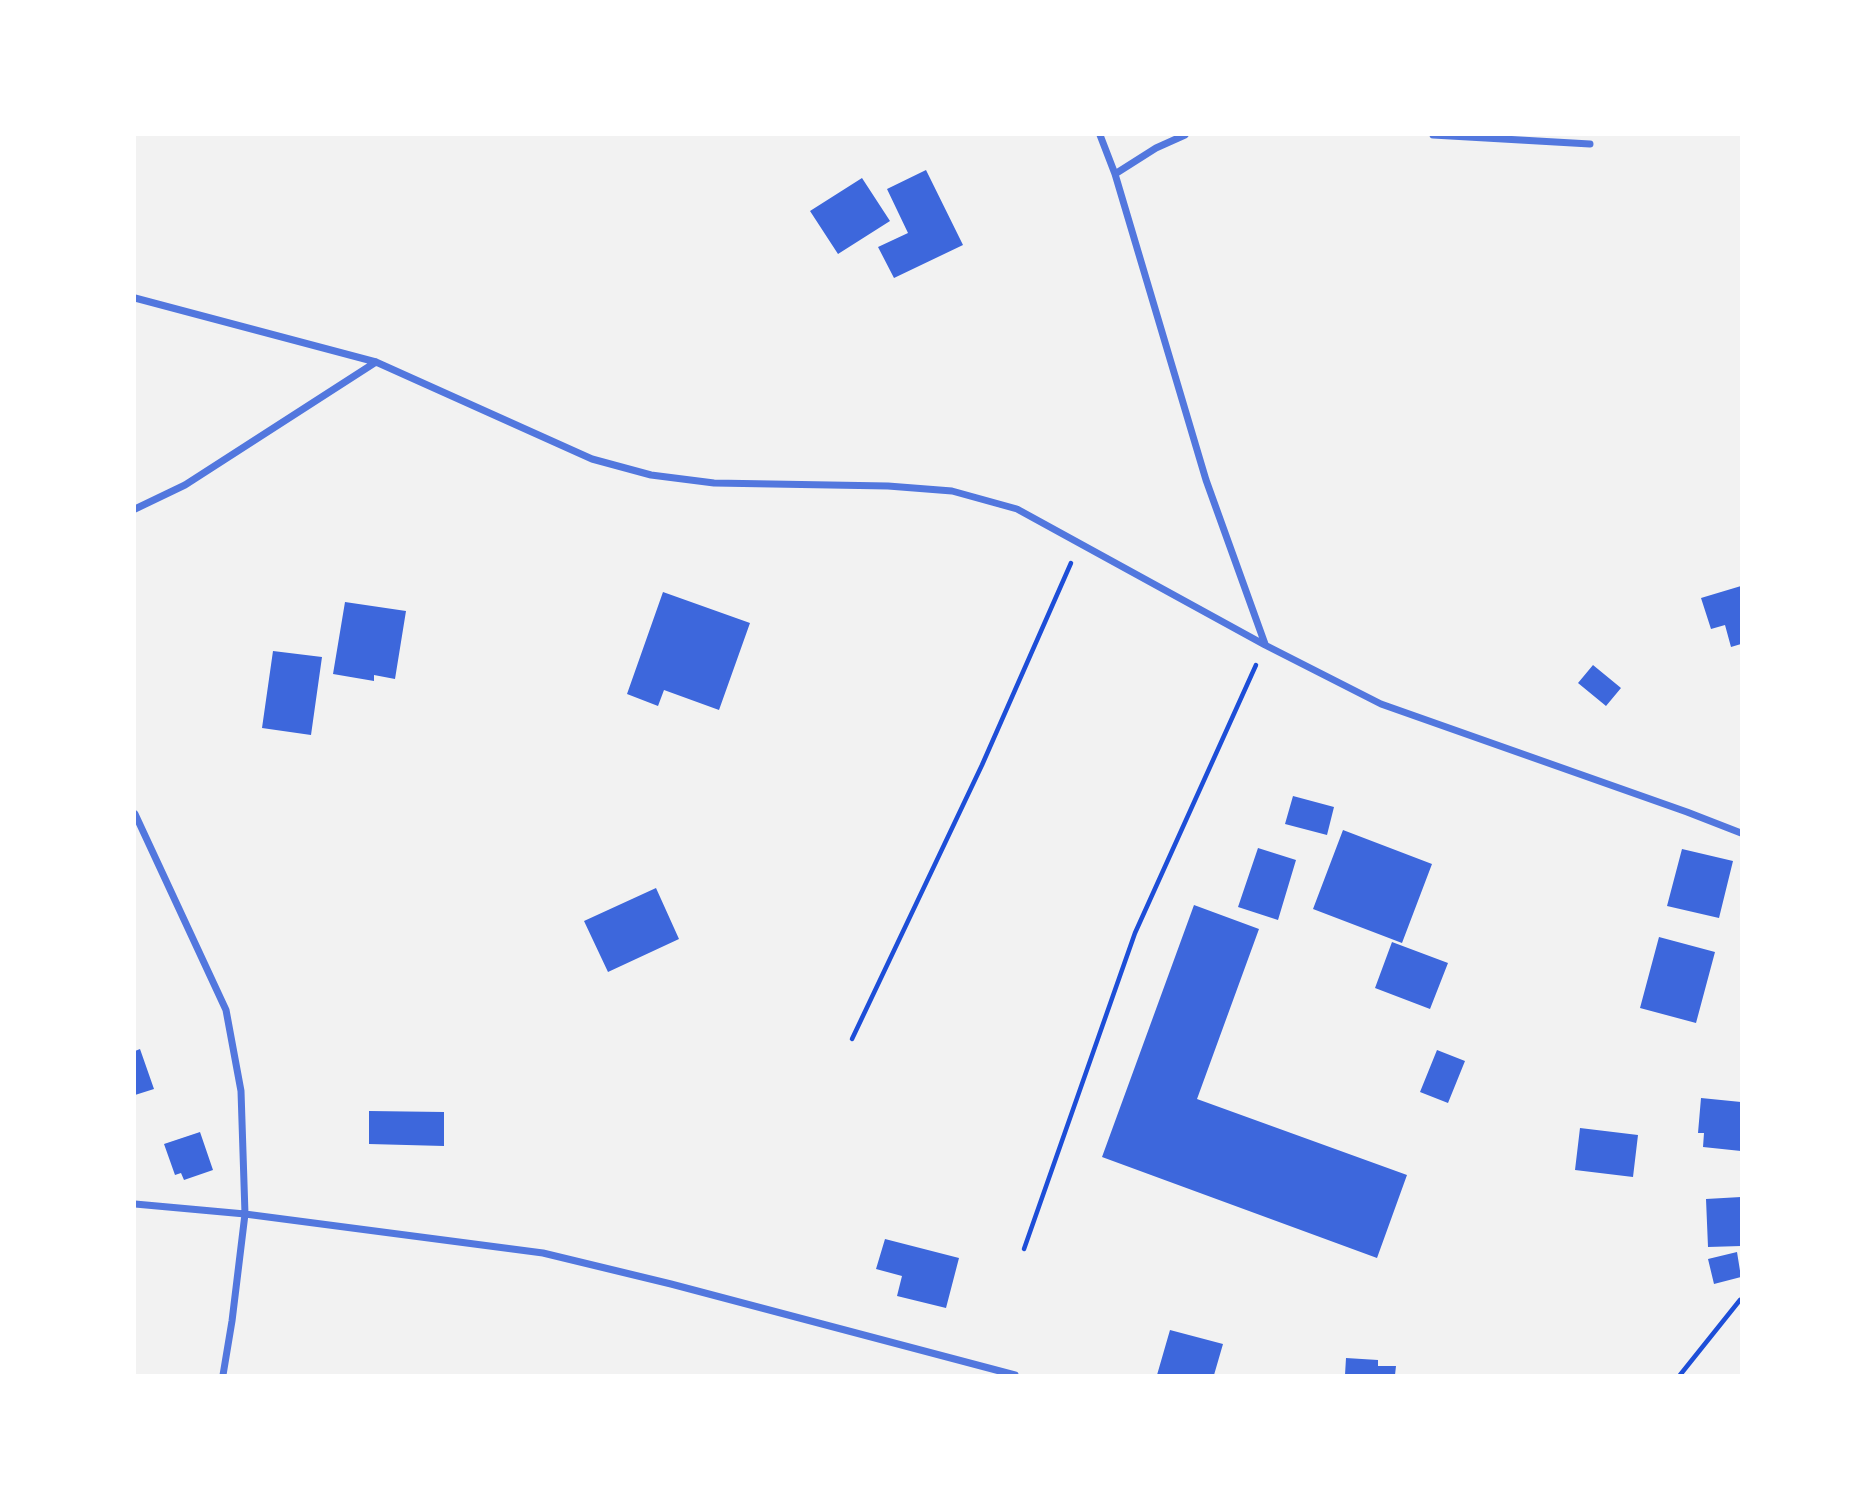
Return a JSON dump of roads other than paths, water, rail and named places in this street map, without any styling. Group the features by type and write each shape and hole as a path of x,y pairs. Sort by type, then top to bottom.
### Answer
{"street":[{"path":"1100,135 1115,174 1206,480 1265,645"},
{"path":"1115,174 1156,148 1185,135"},
{"path":"1433,135 1590,144"},
{"path":"135,298 376,362 592,459 651,475 714,483 888,486 952,491 1017,509 1265,645 1381,704 1688,811 1741,833"},
{"path":"135,509 185,485 376,362"},
{"path":"135,814 226,1010 241,1091 244,1214 223,1375"},
{"path":"135,1204 244,1214 543,1253 1015,1375"}]}
